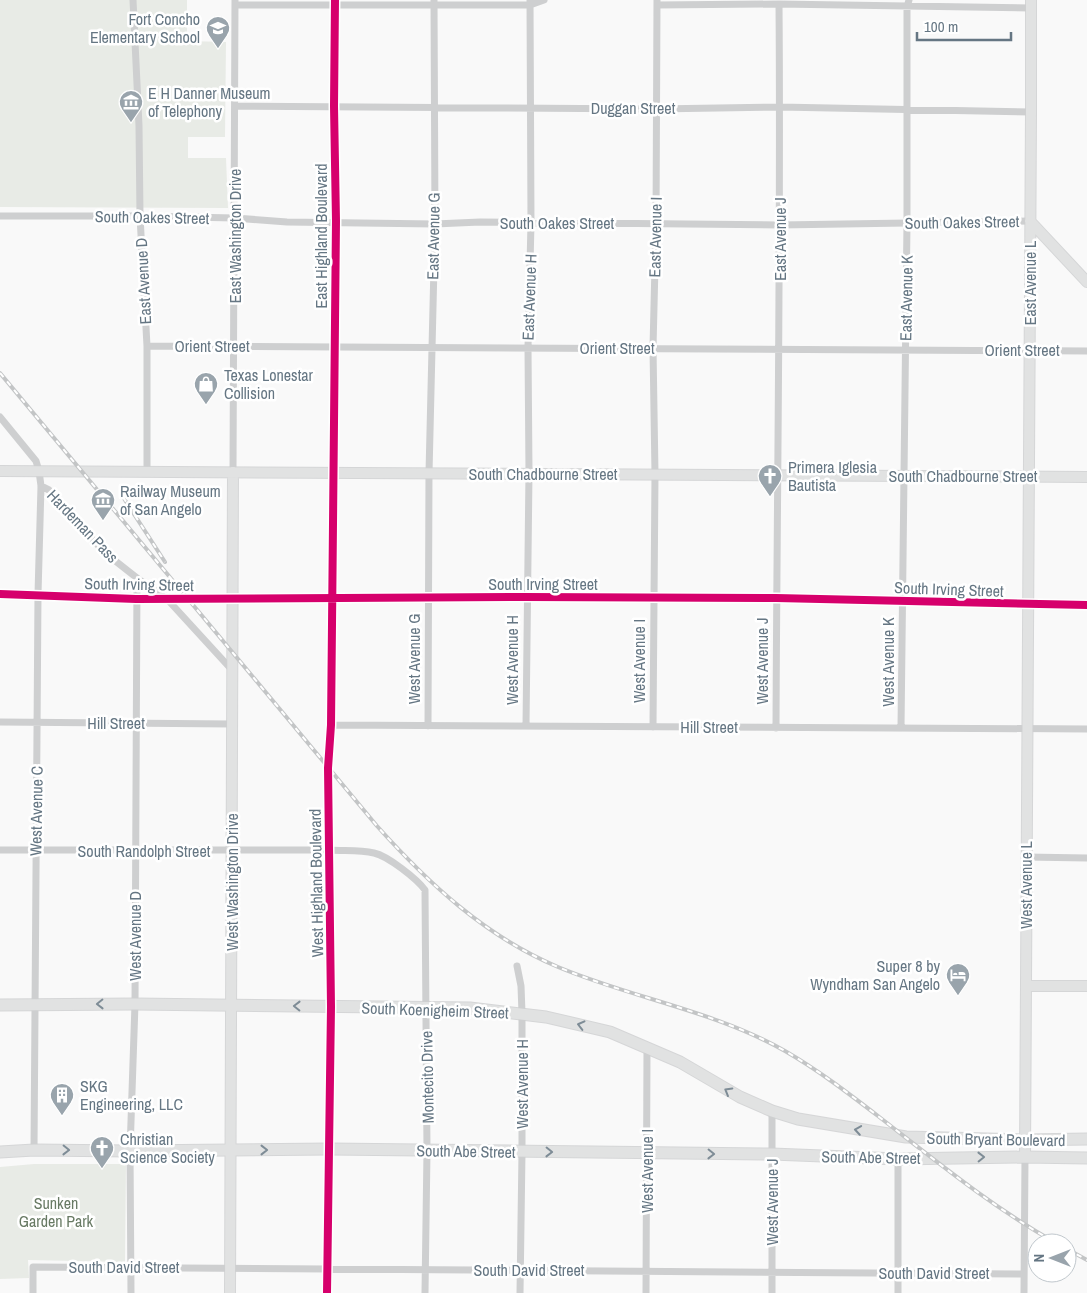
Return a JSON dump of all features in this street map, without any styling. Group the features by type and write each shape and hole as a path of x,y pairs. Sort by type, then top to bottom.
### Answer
{"main road":[{"name":"East Avenue L","path":"1028,476 1031,4"},
{"name":"South Oakes Street","path":"1030,221 1087,282"},
{"name":"South Chadbourne Street","path":"0,471 1087,477"},
{"name":"West Washington Drive","path":"230,1293 233,472"},
{"name":"West Avenue L","path":"1024,1157 1028,476"},
{"path":"1026,986 1087,986"},
{"name":"South Koenigheim Street","path":"0,1005 135,1004 470,1008 522,1013 610,1032 680,1062 732,1093 772,1111 828,1125 906,1137"},
{"name":"South Bryant Boulevard","path":"906,1137 1087,1140"},
{"name":"South Abe Street","path":"0,1152 34,1150 330,1149 772,1154 898,1159 932,1158"},
{"name":"South Bryant Boulevard","path":"932,1158 1087,1158"}],"street":[{"name":"East Avenue D","path":"133,0 140,126 140,216 147,346 147,471"},
{"path":"235,2 530,3 544,0"},
{"name":"East Washington Drive","path":"233,472 235,2"},
{"path":"657,2 1031,4"},
{"name":"East Avenue I","path":"655,474 653,348 656,224 657,2"},
{"name":"East Highland Boulevard","path":"333,472 336,221 335,3"},
{"name":"East Avenue G","path":"430,473 431,347 435,224 434,3"},
{"name":"East Avenue H","path":"529,474 530,3"},
{"name":"East Avenue K","path":"905,476 908,3"},
{"name":"East Avenue J","path":"777,475 780,225 779,4"},
{"name":"Duggan Street","path":"235,106 780,107 1031,112"},
{"name":"South Oakes Street","path":"0,216 140,216 235,218 287,222 336,221 435,224 780,225 1030,221"},
{"name":"Orient Street","path":"147,346 1087,350"},
{"name":"Hardeman Pass","path":"0,417 36,461 39,471"},
{"name":"West Avenue C","path":"34,1150 35,850 41,486 39,471"},
{"name":"West Highland Boulevard","path":"327,1293 331,1007 328,768 331,725 333,472"},
{"name":"West Avenue G","path":"428,726 430,473"},
{"name":"West Avenue H","path":"526,726 526,597 529,474"},
{"name":"West Avenue I","path":"653,727 655,474"},
{"name":"West Avenue J","path":"776,728 777,475"},
{"name":"West Avenue K","path":"901,728 905,476"},
{"name":"Hardeman Pass","path":"41,486 49,490 104,552 136,578 167,599 232,670"},
{"name":"West Avenue D","path":"131,1293 130,1151 135,1004 136,578"},
{"name":"South Irving Street","path":"0,594 136,599 776,598 1087,605"},
{"name":"Hill Street","path":"0,722 232,724"},
{"name":"Hill Street","path":"331,725 1087,729"},
{"name":"South Randolph Street","path":"0,850 330,850 375,853 420,884 424,890"},
{"path":"1026,857 1087,858"},
{"name":"Montecito Drive","path":"424,890 428,1151 425,1293"},
{"name":"West Avenue H","path":"517,966 521,986 522,1013 520,1293"},
{"name":"West Avenue I","path":"646,1293 647,1049"},
{"name":"West Avenue J","path":"772,1111 772,1293"},
{"name":"West Avenue L","path":"1024,1157 1024,1293"},
{"path":"898,1159 898,1293"},
{"name":"South David Street","path":"33,1293 34,1267 1024,1274"}],"green space":[{"path":"0,0 187,0 187,41 226,42 225,137 188,137 188,158 226,158 228,208 0,207"},
{"name":"Sunken Garden Park","path":"34,1164 126,1164 125,1262 28,1260 29,1278 0,1279 0,1167"}],"railway":[{"path":"0,373 377,826 417,868 460,907 506,940 558,967 615,988 730,1025 785,1051 844,1090 987,1199 1039,1233"},
{"path":"123,497 165,562"},
{"path":"1077,1254 1087,1260"}],"cycle path":[{"path":"327,1293 331,1007 328,768 331,725 336,221 335,0"},
{"path":"0,594 136,599 776,598 1087,605"}],"place":[{"name":"Fort Concho Elementary School","path":"218,49"},
{"name":"E H Danner Museum of Telephony","path":"131,123"},
{"name":"Texas Lonestar Collision","path":"206,405"},
{"name":"Primera Iglesia Bautista","path":"770,497"},
{"name":"Railway Museum of San Angelo","path":"103,521"},
{"name":"Super 8 by Wyndham San Angelo","path":"958,996"},
{"name":"SKG Engineering, LLC","path":"62,1116"},
{"name":"Christian Science Society","path":"102,1169"}]}
